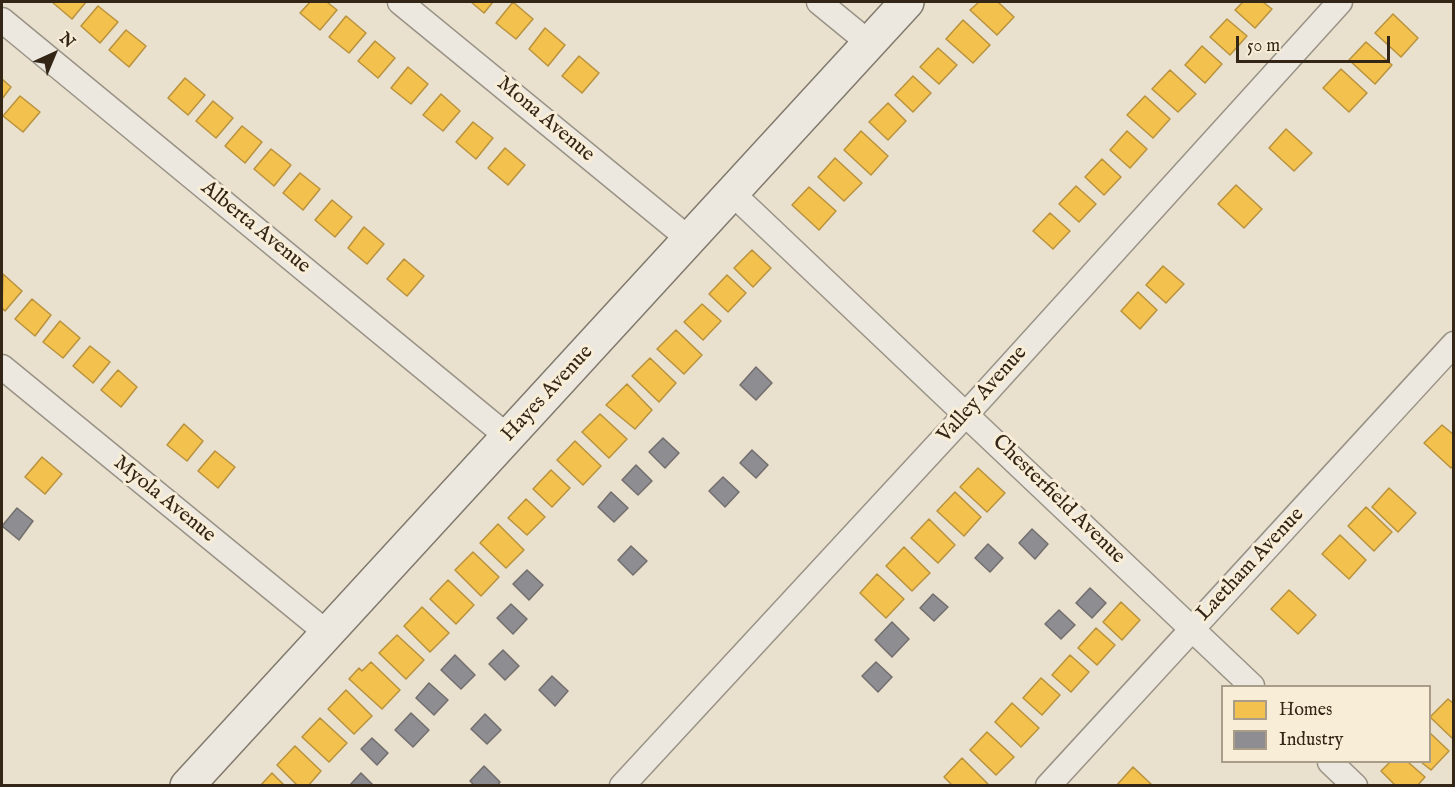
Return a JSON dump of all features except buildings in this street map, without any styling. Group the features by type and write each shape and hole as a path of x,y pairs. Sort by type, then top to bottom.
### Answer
{"street":[{"name":"Mona Avenue","path":"400,2 689,239"},
{"path":"819,2 868,43"},
{"name":"Hayes Avenue","path":"187,786 907,2"},
{"name":"Valley Avenue","path":"622,786 967,413 1340,2"},
{"name":"Alberta Avenue","path":"2,20 508,437"},
{"name":"Chesterfield Avenue","path":"732,193 967,413 1250,685"},
{"name":"Laetham Avenue","path":"1048,786 1454,344"},
{"name":"Myola Avenue","path":"2,367 327,633"},
{"path":"1331,763 1355,786"}]}
